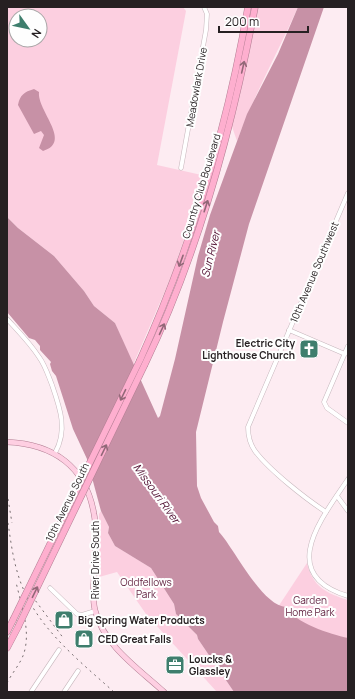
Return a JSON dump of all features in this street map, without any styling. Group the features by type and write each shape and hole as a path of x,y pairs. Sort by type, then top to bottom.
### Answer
{"highway":[{"name":"Country Club Boulevard","path":"143,362 182,257 205,189 230,99 248,7"},
{"name":"Country Club Boulevard","path":"143,362 173,304 218,170 255,7"},
{"name":"10th Avenue South","path":"7,632 143,362"},
{"name":"10th Avenue South","path":"7,648 143,362"}],"main road":[{"name":"River Drive South","path":"7,442 39,446 55,453 72,466 91,498 95,515 93,594 95,611 108,639 164,692"}],"street":[{"name":"Meadowlark Drive","path":"181,168 206,30 207,14 204,7"},
{"name":"10th Avenue Southwest","path":"326,512 313,504 254,451 250,442 249,424 348,193"},
{"path":"7,319 40,358 58,403 62,422 62,435 55,453"},
{"path":"289,330 345,354"},
{"path":"348,346 324,402 327,408 348,423"},
{"path":"348,479 326,512 312,538 309,551 310,562 314,573 323,583 348,596"},
{"path":"337,496 348,511"},
{"path":"50,588 77,614 82,615 95,611"},
{"path":"32,692 59,650"},
{"path":"64,692 78,671"}],"green space":[{"path":"7,7 183,7 186,11 157,165 206,176 171,277 133,365 115,323 94,306 84,291 54,256 18,228 7,217"},
{"path":"257,7 298,7 258,90 237,141 231,124"},
{"name":"Oddfellows Park","path":"101,511 109,527 108,533 115,546 151,568 174,604 176,614 197,635 198,639 234,692 217,692 146,614 117,572 99,577 99,514"},
{"name":"Garden Home Park","path":"307,563 313,578 322,588 333,595 348,600 348,641 300,623 278,607"}],"water":[{"path":"298,7 324,7 249,224 223,322 196,432 197,486 201,498 214,522 218,526 219,532 258,587 277,604 286,607 291,613 305,623 323,631 348,638 348,692 234,692 198,639 197,635 176,614 174,604 151,568 115,546 108,533 109,527 101,511 87,459 73,429 56,376 52,371 50,364 51,362 40,350 40,346 35,340 29,338 7,312 7,217 18,228 54,256 84,291 94,306 115,323 158,418 160,416 175,359 198,256 210,215 247,114 278,54"},
{"path":"34,89 39,92 40,100 52,125 54,133 55,141 51,147 43,151 39,148 44,135 41,131 34,134 18,105 23,94"}],"railway":[{"path":"7,493 12,523"},
{"path":"7,517 12,551 17,571 24,590 33,607 56,638 84,666 114,692"},
{"path":"7,683 23,657 26,644 26,626 16,582"},
{"path":"32,596 64,639"}],"place":[{"name":"Electric City Lighthouse Church","path":"309,349"},
{"name":"Big Spring Water Products","path":"64,620"},
{"name":"CED Great Falls","path":"84,639"},
{"name":"Loucks & Glassley","path":"175,665"}],"water label":[{"name":"Sun River","path":"210,254"},
{"name":"Missouri River","path":"157,493"}]}
